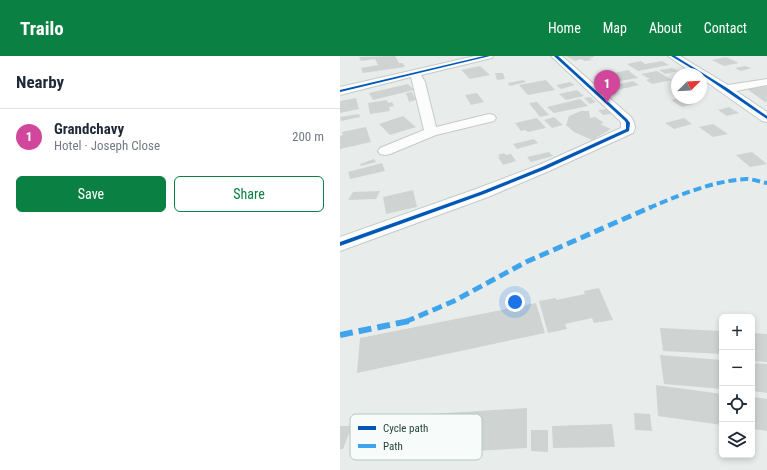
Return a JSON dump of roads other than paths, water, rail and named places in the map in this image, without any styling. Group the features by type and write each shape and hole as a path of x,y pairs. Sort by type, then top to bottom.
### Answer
{"street":[{"path":"340,91 415,74 452,60 488,56"},
{"path":"340,244 482,193 544,168 625,132 628,126 626,120 556,56"},
{"path":"673,56 765,114"},
{"path":"415,74 420,82 431,132"},
{"path":"726,89 767,82"},
{"path":"385,151 431,132 490,118"}],"place":[{"name":"Grandchavy","path":"607,103"}]}
